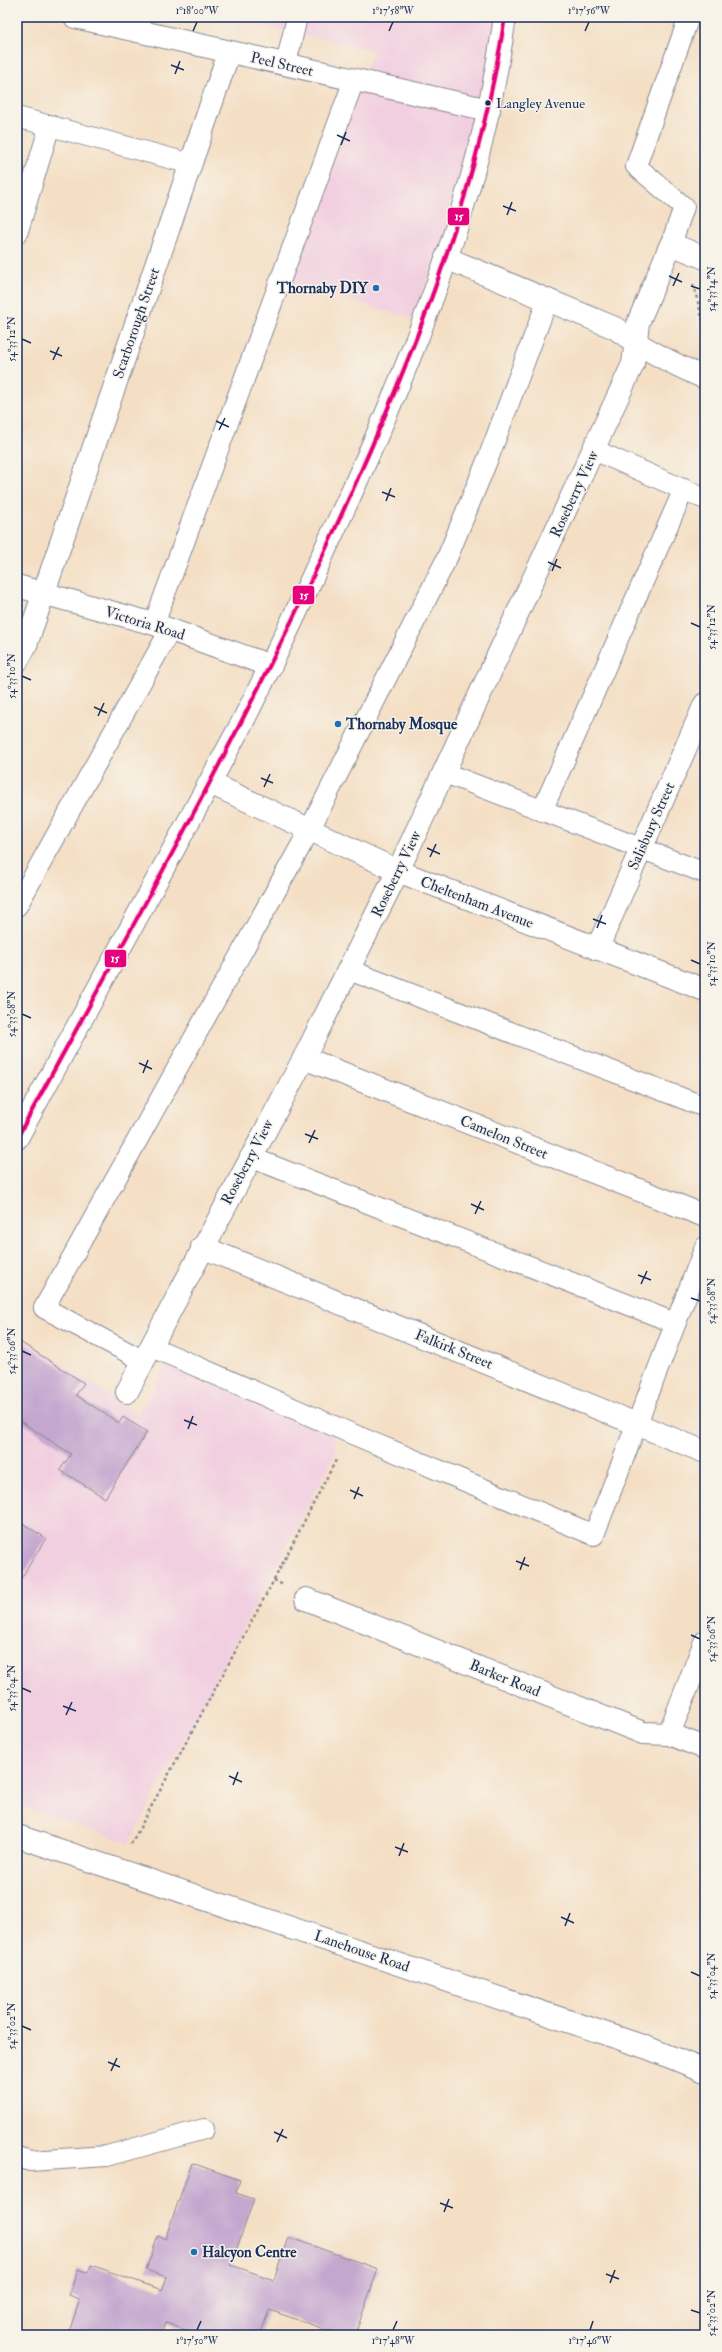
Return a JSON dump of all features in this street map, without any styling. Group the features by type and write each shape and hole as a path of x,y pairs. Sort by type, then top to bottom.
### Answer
{"street":[{"name":"Peel Street","path":"75,17 122,22 230,52 489,110"},
{"path":"17,1138 210,783 271,666 379,435 446,258 472,177 489,110 505,17"},
{"name":"Scarborough Street","path":"17,661 26,644 230,52"},
{"path":"677,247 705,258"},
{"name":"Roseberry View","path":"127,1392 202,1247 304,1058 398,872 633,364 634,343 638,323 677,247"},
{"path":"446,258 615,328 634,343 662,359 705,378"},
{"name":"Victoria Road","path":"17,586 162,627 271,666"},
{"name":"Salisbury Street","path":"597,949 705,704"},
{"name":"Cheltenham Avenue","path":"210,783 398,872 705,990"},
{"name":"Camelon Street","path":"304,1058 705,1216"},
{"name":"Falkirk Street","path":"202,1247 705,1452"},
{"name":"Barker Road","path":"306,1600 643,1733 669,1734 705,1748"},
{"path":"669,1734 705,1642"},
{"name":"Lanehouse Road","path":"17,1836 648,2048 705,2071"}],"lane":[{"path":"286,64 297,17"},
{"path":"677,247 684,207 636,166 690,17"},
{"path":"17,906 162,627 354,80"},
{"path":"17,117 191,164"},
{"path":"17,234 50,125"},
{"path":"548,299 489,456 447,558 309,831 44,1308 148,1354 350,1433 594,1535 705,1247"},
{"path":"594,450 705,499"},
{"path":"542,811 684,489"},
{"path":"445,773 705,873"},
{"path":"349,970 705,1107"},
{"path":"250,1157 675,1323"},
{"path":"17,2157 30,2161 106,2156 204,2129"}],"path":[{"path":"677,247 705,328"},
{"path":"118,1869 274,1580 350,1433"}],"shaded area":[{"path":"222,17 505,17 490,114 412,319 290,282 373,50"},
{"path":"17,1335 138,1414 167,1365 334,1436 337,1451 129,1843 17,1805"}],"building":[{"path":"17,1340 84,1383 76,1395 119,1423 123,1417 147,1432 105,1498 60,1470 71,1454 17,1419"},
{"path":"17,1520 46,1538 17,1585"},
{"name":"Halcyon Centre","path":"192,2163 240,2180 236,2193 254,2199 231,2265 274,2280 288,2237 378,2269 355,2335 342,2335 269,2310 260,2335 199,2335 166,2323 162,2335 68,2335 80,2299 69,2295 78,2269 88,2273 91,2265 162,2290 167,2277 146,2270 158,2236 165,2239"}],"transit line":[{"name":"15","path":"17,1138 178,843 256,693 329,542 386,414 436,286 457,220 476,154 492,86 505,17"}],"place":[{"name":"Langley Avenue","path":"488,103"},
{"name":"Thornaby DIY","path":"376,288"},
{"name":"Thornaby Mosque","path":"338,724"},
{"name":"Halcyon Centre","path":"194,2252"}]}
